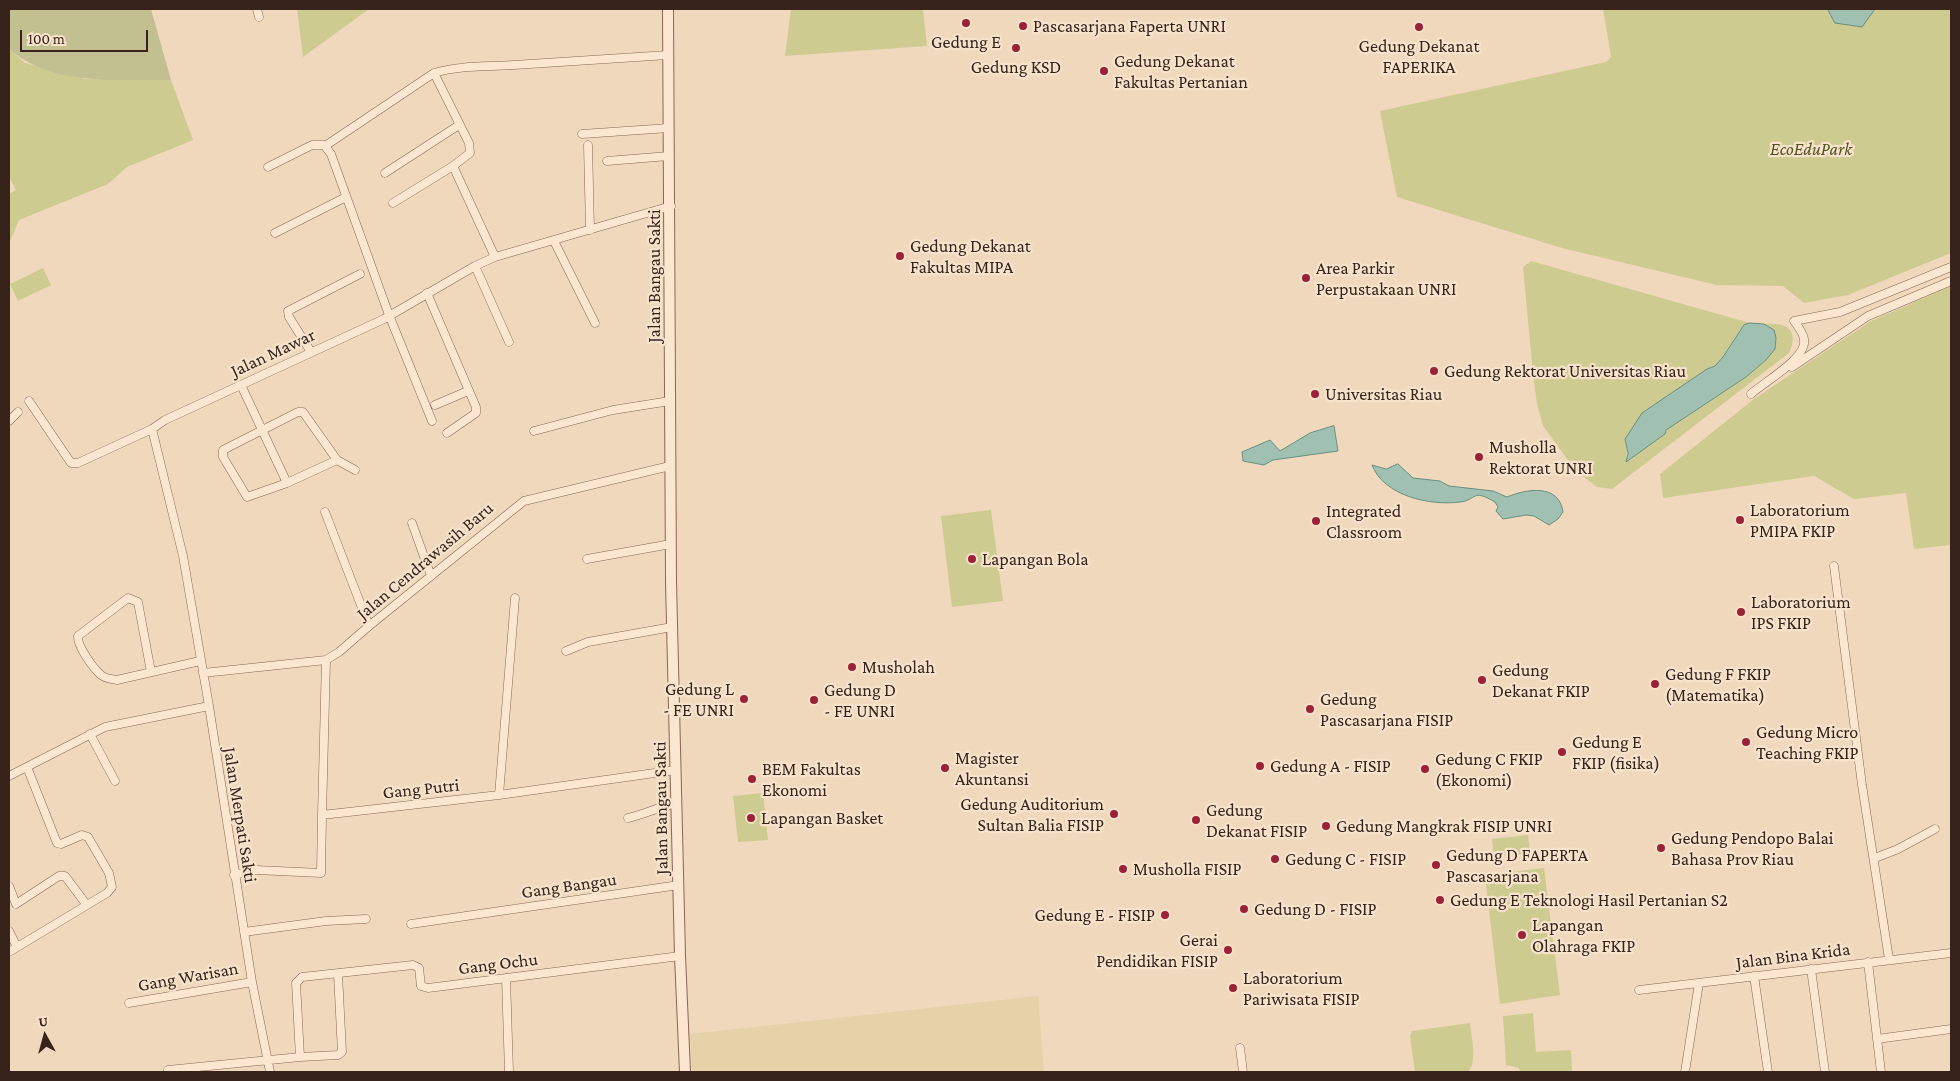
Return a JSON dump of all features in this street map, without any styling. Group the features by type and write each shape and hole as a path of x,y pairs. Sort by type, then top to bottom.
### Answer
{"street":[{"name":"Jalan Bangau Sakti","path":"668,9 672,627 680,956 685,1072"},
{"path":"268,167 312,145 325,146 434,73 444,70 480,65 509,66 668,55"},
{"path":"393,203 465,158 470,150 434,73"},
{"path":"385,173 459,125"},
{"path":"582,134 669,128"},
{"path":"588,145 590,230"},
{"path":"325,146 331,154 389,315 432,421"},
{"path":"607,161 669,156"},
{"path":"453,166 495,257"},
{"path":"275,233 346,197"},
{"name":"Jalan Mawar","path":"29,401 71,463 78,463 389,315 475,266 495,257 670,206"},
{"path":"554,241 595,323"},
{"path":"475,266 509,342"},
{"path":"1951,267 1840,312 1794,321 1804,337 1802,351 1751,394 1859,322 1951,281"},
{"path":"311,352 289,317 288,311 360,274"},
{"path":"427,294 476,413 447,433"},
{"path":"241,385 260,430 287,483"},
{"path":"435,406 468,391"},
{"path":"534,431 613,410 670,401"},
{"path":"9,421 18,412"},
{"path":"338,460 287,483 247,496 223,458 226,447 303,412 338,460 355,470"},
{"path":"9,776 105,727 208,706 183,556 152,429"},
{"name":"Jalan Cendrawasih Baru","path":"202,673 326,660 345,648 369,626 524,501 670,466"},
{"path":"325,512 369,626"},
{"path":"412,523 431,576"},
{"path":"587,560 671,544"},
{"path":"1834,566 1862,785 1875,858 1889,959"},
{"path":"151,672 138,602 128,598 78,636 78,642 95,669 107,678 117,680 200,661"},
{"path":"499,795 516,598"},
{"path":"566,651 588,642 672,627"},
{"path":"234,875 256,870 320,873 326,660"},
{"name":"Jalan Merpati Sakti","path":"208,706 252,982 270,1072"},
{"path":"90,734 115,781"},
{"path":"9,952 107,893 112,887 109,873 86,835 61,844 57,842 27,767"},
{"name":"Gang Putri","path":"322,815 499,795 676,770"},
{"path":"628,818 648,813 652,808 676,803"},
{"path":"1875,858 1898,849 1935,829"},
{"path":"9,908 63,876 67,878 86,904"},
{"name":"Gang Bangau","path":"412,924 679,885"},
{"path":"9,886 16,904"},
{"path":"244,932 294,924 366,919"},
{"path":"9,931 17,946"},
{"name":"Jalan Bina Krida","path":"1639,990 1951,953"},
{"name":"Gang Ochu","path":"338,974 413,965 419,968 421,986 428,988 680,956"},
{"path":"1868,962 1880,1072"},
{"path":"1811,969 1825,1072"},
{"path":"168,1070 338,1055 342,1052 338,974 298,979 300,1057"},
{"path":"1754,976 1768,1072"},
{"path":"506,978 509,1072"},
{"name":"Gang Warisan","path":"129,1002 252,982"},
{"path":"1685,1072 1699,983"},
{"path":"1877,1039 1951,1029"},
{"path":"1240,1048 1243,1072"}],"shaded area":[{"path":"9,9 151,9 171,80 107,80 65,75 45,70 26,61 9,49"},
{"path":"1828,9 1875,9 1862,27 1835,23"},
{"path":"1750,323 1764,324 1774,330 1776,338 1775,349 1766,360 1746,377 1666,430 1665,434 1626,462 1628,453 1625,439 1642,413 1707,369 1715,366 1744,325"},
{"path":"1334,426 1338,451 1273,460 1264,465 1243,461 1242,452 1270,440 1280,451 1310,433"},
{"path":"1398,464 1413,478 1440,481 1449,486 1493,491 1507,497 1523,492 1549,492 1560,503 1563,512 1558,519 1549,525 1534,516 1526,515 1503,519 1496,511 1498,507 1495,502 1478,495 1466,501 1448,503 1409,497 1387,484 1378,476 1372,465 1386,469"},
{"path":"1038,996 1044,1072 692,1072 690,1034"}],"green space":[{"path":"297,9 369,9 303,57"},
{"path":"791,9 923,9 927,46 785,56"},
{"name":"EcoEduPark","path":"1603,9 1951,9 1951,253 1848,295 1804,303 1783,286 1717,285 1562,248 1397,197 1380,111 1606,62 1611,57"},
{"path":"9,49 25,63 85,79 171,80 193,140 127,167 108,184 19,220 9,244 9,194 16,190 9,177"},
{"path":"1531,261 1750,323 1744,325 1715,366 1707,369 1642,413 1627,444 1626,461 1665,434 1666,430 1746,377 1766,360 1774,330 1764,324 1779,324 1789,329 1793,338 1792,345 1789,353 1612,489 1597,487 1576,471 1543,426 1537,404 1533,374 1523,267"},
{"path":"43,268 51,285 18,301 10,284"},
{"path":"1951,286 1951,545 1914,549 1906,493 1854,499 1814,476 1663,498 1660,474 1754,399 1871,321"},
{"name":"Lapangan Bola","path":"991,510 1003,601 952,607 941,516"},
{"name":"Lapangan Basket","path":"763,793 768,840 738,842 733,796"},
{"path":"1528,835 1530,853 1494,857 1492,839"},
{"name":"Lapangan Olahraga FKIP","path":"1544,868 1560,995 1500,1004 1485,875"},
{"path":"1533,1013 1536,1052 1571,1050 1572,1072 1520,1072 1519,1068 1506,1065 1503,1016"},
{"path":"1470,1023 1473,1062 1468,1072 1415,1072 1410,1037 1412,1031"}],"place":[{"name":"Gedung E","path":"966,23"},
{"name":"Pascasarjana Faperta UNRI","path":"1023,26"},
{"name":"Gedung Dekanat FAPERIKA","path":"1419,27"},
{"name":"Gedung KSD","path":"1016,48"},
{"name":"Gedung Dekanat Fakultas Pertanian","path":"1104,71"},
{"name":"Gedung Dekanat Fakultas MIPA","path":"900,256"},
{"name":"Area Parkir Perpustakaan UNRI","path":"1306,278"},
{"name":"Gedung Rektorat Universitas Riau","path":"1434,371"},
{"name":"Universitas Riau","path":"1315,394"},
{"name":"Musholla Rektorat UNRI","path":"1479,457"},
{"name":"Laboratorium PMIPA FKIP","path":"1740,520"},
{"name":"Integrated Classroom","path":"1316,521"},
{"name":"Lapangan Bola","path":"972,559"},
{"name":"Laboratorium IPS FKIP","path":"1741,612"},
{"name":"Musholah","path":"852,667"},
{"name":"Gedung Dekanat FKIP","path":"1482,680"},
{"name":"Gedung F FKIP (Matematika)","path":"1655,684"},
{"name":"Gedung L - FE UNRI","path":"744,699"},
{"name":"Gedung D - FE UNRI","path":"814,700"},
{"name":"Gedung Pascasarjana FISIP","path":"1310,709"},
{"name":"Gedung Micro Teaching FKIP","path":"1746,742"},
{"name":"Gedung E FKIP (fisika)","path":"1562,752"},
{"name":"Gedung A - FISIP","path":"1260,766"},
{"name":"Magister Akuntansi","path":"945,768"},
{"name":"Gedung C FKIP (Ekonomi)","path":"1425,769"},
{"name":"BEM Fakultas Ekonomi","path":"752,779"},
{"name":"Gedung Auditorium Sultan Balia FISIP","path":"1114,814"},
{"name":"Lapangan Basket","path":"751,818"},
{"name":"Gedung Dekanat FISIP","path":"1196,820"},
{"name":"Gedung Mangkrak FISIP UNRI","path":"1326,826"},
{"name":"Gedung Pendopo Balai Bahasa Prov Riau","path":"1661,848"},
{"name":"Gedung C - FISIP","path":"1275,859"},
{"name":"Gedung D FAPERTA Pascasarjana","path":"1436,865"},
{"name":"Musholla FISIP","path":"1123,869"},
{"name":"Gedung E Teknologi Hasil Pertanian S2","path":"1440,900"},
{"name":"Gedung D - FISIP","path":"1244,909"},
{"name":"Gedung E - FISIP","path":"1165,915"},
{"name":"Lapangan Olahraga FKIP","path":"1522,935"},
{"name":"Gerai Pendidikan FISIP","path":"1228,950"},
{"name":"Laboratorium Pariwisata FISIP","path":"1233,988"}]}
